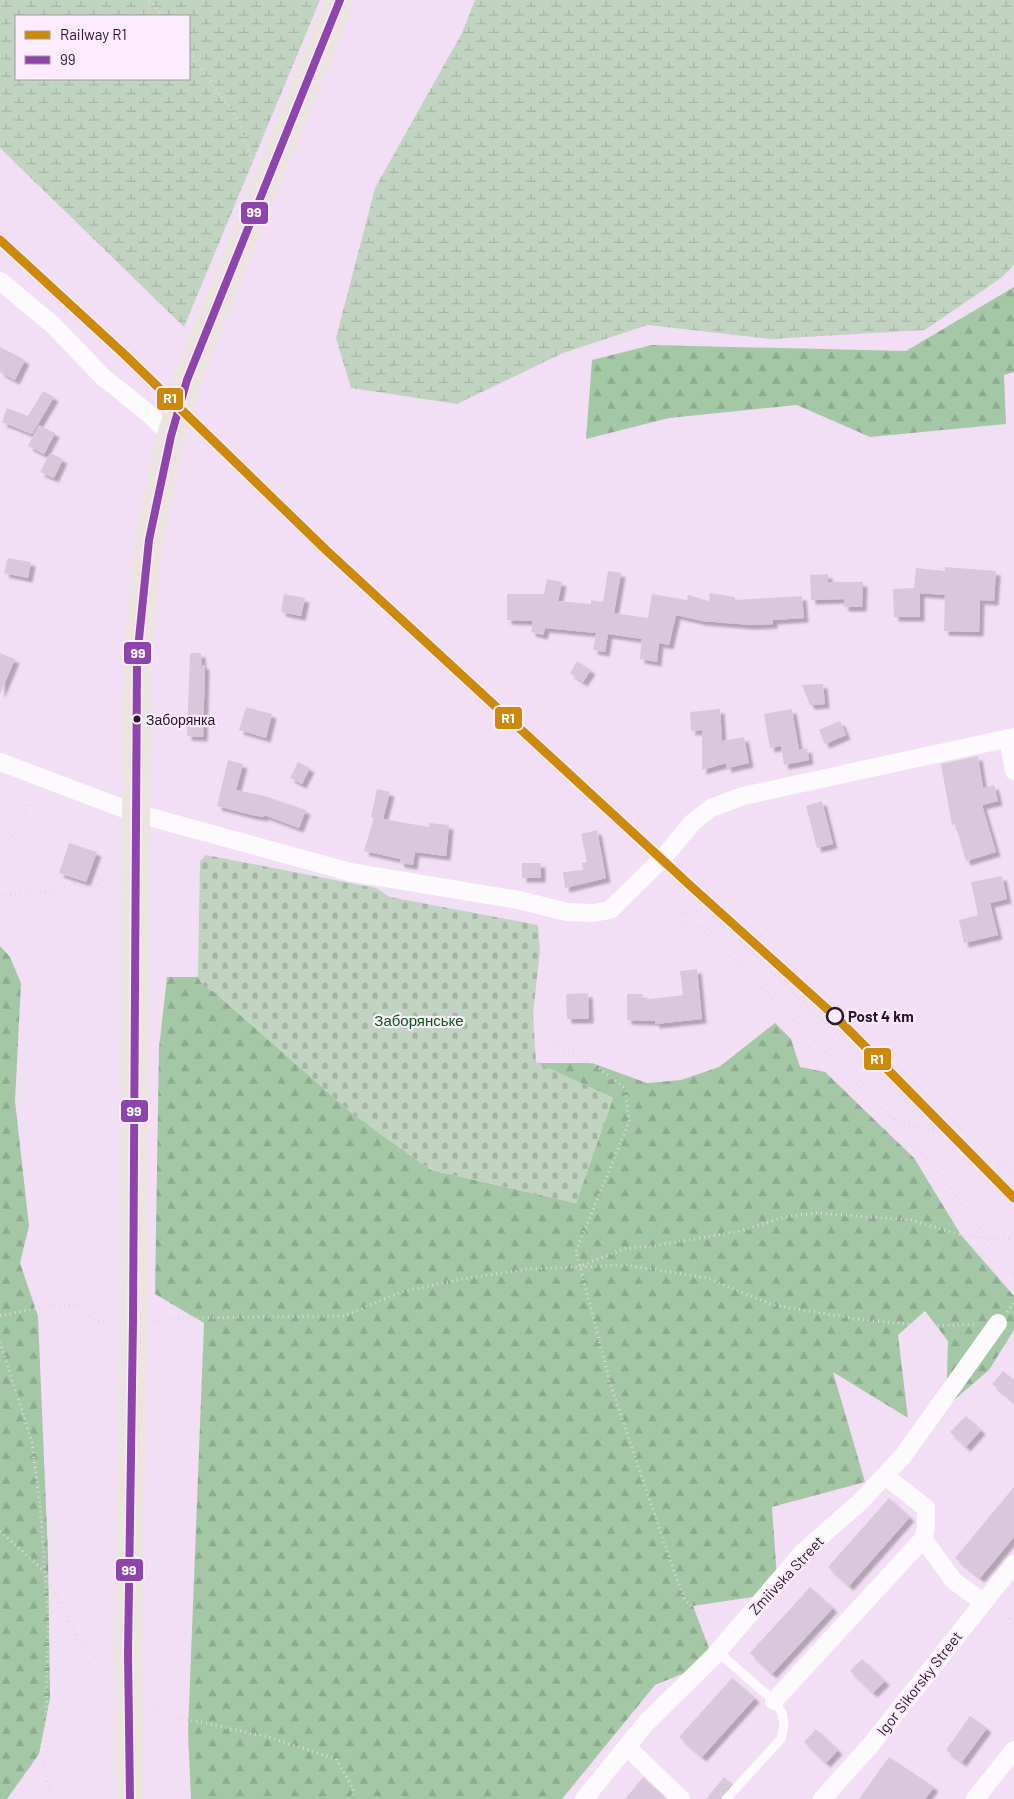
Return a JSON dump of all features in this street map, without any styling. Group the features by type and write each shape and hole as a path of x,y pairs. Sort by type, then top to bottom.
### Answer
{"highway":[{"path":"130,1799 129,1691 137,659 148,540 187,380 261,192 340,0"}],"street":[{"path":"0,281 54,326 104,377 148,413 172,436"},
{"path":"0,762 135,813 350,872 519,900 567,912 593,913 610,910 620,902 662,859 693,822 711,808 744,796 1011,738 1014,771"},
{"name":"Zmiivska Street","path":"584,1799 646,1723 717,1652 804,1552 860,1502 903,1456 998,1323"},
{"path":"774,1701 923,1539 926,1528 926,1508 885,1476"},
{"path":"923,1539 954,1581 984,1602"},
{"name":"Igor Sikorsky Street","path":"822,1799 869,1747 1014,1564"},
{"path":"627,1747 681,1799"},
{"path":"976,1799 1014,1750"}],"lane":[{"path":"717,1652 774,1701 782,1713 784,1725 781,1739 726,1799"}],"path":[{"path":"150,0 161,15"},
{"path":"190,54 240,122 261,192"},
{"path":"0,853 19,828 36,776"},
{"path":"0,896 51,891 74,884 93,887 103,880 135,879"},
{"path":"681,914 704,909 936,1128"},
{"path":"681,925 701,928 890,1116 953,1191 984,1238 1014,1276"},
{"path":"552,1036 556,1047 592,1063 626,1088 629,1122 576,1250 610,1383 685,1600 712,1623 734,1632"},
{"path":"890,1116 932,1131 951,1119 1014,1174"},
{"path":"580,1266 626,1248 653,1246 741,1231 784,1217 817,1213 912,1220 961,1235 984,1238 1014,1238"},
{"path":"0,1316 46,1306 78,1305 96,1321 161,1323 180,1318 344,1316 402,1292 462,1279 528,1269 626,1265 707,1278 773,1305 857,1319 926,1326 998,1323 1014,1302"},
{"path":"0,1342 32,1442 41,1516 45,1572 48,1676 45,1768 51,1799"},
{"path":"0,1531 45,1572 78,1640 129,1691 168,1715 268,1737 336,1760 354,1788 353,1799"}],"green space":[{"path":"0,0 320,0 184,327 0,148"},
{"path":"475,0 1014,0 1014,265 1001,278 925,330 771,339 648,325 563,353 457,404 351,388 336,338 375,188 462,33"},
{"path":"1014,287 1014,372 1004,375 1006,424 870,437 797,405 669,418 586,439 592,360 652,345 906,351"},
{"name":"Заборянське","path":"206,855 376,888 390,897 538,925 540,950 533,1014 536,1062 613,1098 576,1203 431,1170 353,1114 213,991 204,987 198,977 200,861"},
{"path":"0,946 10,957 21,983 15,1101 29,1226 20,1263 38,1316 48,1554 50,1698 39,1754 7,1799 0,1799"},
{"path":"167,977 198,977 204,987 213,991 353,1114 431,1170 576,1203 613,1098 536,1063 592,1063 647,1083 681,1080 719,1067 775,1023 791,1039 800,1067 825,1072 914,1158 961,1235 1014,1296 1014,1330 989,1370 946,1407 948,1341 925,1311 898,1335 908,1418 833,1372 865,1482 772,1507 778,1593 693,1606 714,1661 655,1685 562,1799 191,1799 188,1732 204,1323 155,1294 159,1048"}],"building":[{"path":"0,347 25,360 15,380 0,372"},
{"path":"43,391 54,397 32,434 2,422 7,408 28,416"},
{"path":"39,425 55,433 44,454 28,446"},
{"path":"50,453 63,459 54,478 40,472"},
{"path":"8,558 31,562 28,578 4,573"},
{"path":"945,567 996,571 994,601 980,600 979,632 944,631 945,595 920,593 920,617 894,617 893,589 914,588 916,568 945,571"},
{"path":"608,571 621,573 614,613 648,618 652,594 687,600 688,595 709,601 710,593 735,597 735,600 802,596 804,618 773,620 773,624 751,625 702,621 676,615 669,645 659,643 657,662 640,659 642,639 608,634 605,652 593,650 596,633 545,628 543,635 531,632 533,621 507,620 507,594 544,594 547,579 562,582 558,601 591,604 591,600 603,602"},
{"path":"828,574 828,582 863,582 862,607 844,607 844,599 811,600 810,575"},
{"path":"284,594 305,598 301,616 281,612"},
{"path":"0,653 15,659 0,694"},
{"path":"190,653 201,653 202,665 205,665 203,737 187,736"},
{"path":"577,661 591,670 583,682 570,673"},
{"path":"823,684 825,704 810,705 802,685"},
{"path":"246,707 272,714 266,738 239,730"},
{"path":"720,709 722,741 744,737 749,763 727,768 726,763 702,770 702,730 691,731 690,712"},
{"path":"792,709 799,750 807,748 809,760 784,765 781,746 770,748 764,714"},
{"path":"840,721 846,735 825,744 819,730"},
{"path":"978,756 983,788 994,785 998,801 982,805 996,852 966,861 955,824 952,825 941,764"},
{"path":"228,760 243,764 236,790 265,796 306,810 299,828 264,815 264,817 252,815 217,806"},
{"path":"298,762 310,768 302,784 290,778"},
{"path":"377,789 390,792 383,819 429,827 429,823 449,825 446,856 415,852 413,865 400,863 400,859 364,851 374,818 371,817"},
{"path":"822,801 833,844 817,848 806,806"},
{"path":"597,830 606,878 565,888 563,872 583,870 582,863 587,862 581,834"},
{"path":"69,843 97,852 86,882 59,873"},
{"path":"522,863 541,863 541,878 522,878"},
{"path":"1002,876 1007,899 990,903 998,935 964,943 959,920 978,915 971,882"},
{"path":"697,969 702,1019 655,1024 655,1021 627,1020 627,994 643,994 642,1000 683,995 680,971"},
{"path":"588,993 589,1019 567,1019 566,994"},
{"path":"1003,1371 1014,1380 1014,1402 992,1384"},
{"path":"966,1416 981,1430 966,1447 950,1432"},
{"path":"1014,1487 1014,1537 980,1578 955,1558"},
{"path":"889,1498 910,1517 849,1586 828,1567"},
{"path":"810,1587 833,1608 772,1674 750,1653"},
{"path":"862,1659 885,1681 873,1693 850,1671"},
{"path":"732,1678 755,1698 702,1757 679,1737"},
{"path":"970,1716 987,1728 962,1762 946,1750"},
{"path":"816,1729 838,1750 826,1763 804,1742"},
{"path":"889,1757 934,1787 925,1799 859,1799"},
{"path":"643,1777 666,1799 625,1799"},
{"path":"724,1777 732,1784 720,1799 706,1799"}],"rail line":[{"name":"R1","path":"0,240 125,355 327,551 694,889 835,1016 1014,1198"}],"transit line":[{"name":"99","path":"130,1799 128,1653 133,1321 137,659 149,540 171,436 187,380 340,0"}],"place":[{"name":"Заборянка","path":"137,719"},
{"name":"Post 4 km","path":"835,1016"}]}
